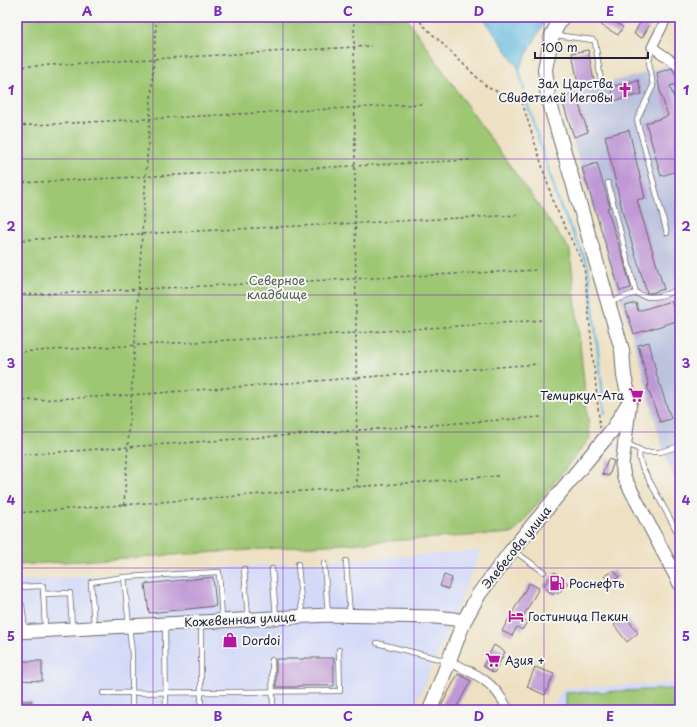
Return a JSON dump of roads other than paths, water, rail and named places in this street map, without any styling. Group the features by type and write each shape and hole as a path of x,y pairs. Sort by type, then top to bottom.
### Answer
{"main road":[{"path":"562,17 552,34 545,69 548,97 622,350 624,376 630,401"},
{"name":"Элебесова улица","path":"430,710 464,621 479,594 512,550 613,429 630,401"}],"street":[{"path":"667,17 652,48 680,66"},
{"path":"630,401 622,464 624,477 680,584"},
{"name":"Кожевенная улица","path":"21,632 328,615 436,617 464,621"},
{"path":"449,662 490,683 501,696 508,710"}],"lane":[{"path":"552,34 594,40 600,81"},
{"path":"652,48 649,62 654,86 638,120 668,233"},
{"path":"608,183 636,293"},
{"path":"608,302 636,293 647,297 656,297 669,294 680,288"},
{"path":"625,442 640,451 653,453 680,446"},
{"path":"640,451 639,458 642,467 680,537"},
{"path":"512,550 544,572"},
{"path":"346,561 350,615"},
{"path":"324,563 328,615"},
{"path":"298,564 302,616"},
{"path":"244,569 248,619"},
{"path":"272,569 277,617"},
{"path":"94,628 91,582 124,577 219,572 222,620"},
{"path":"124,577 132,654 132,710"},
{"path":"17,587 42,586 45,630"},
{"path":"43,594 70,593 72,629"},
{"path":"21,632 24,624 22,605"},
{"path":"201,622 201,710"},
{"path":"165,624 166,710"},
{"path":"377,643 449,662"},
{"path":"103,693 340,691 339,650"},
{"path":"272,660 273,710"}],"water":[{"path":"483,17 547,17 519,69"}],"waterway":[{"path":"519,69 528,106 559,203 588,265 605,413"}],"place":[{"name":"Зал Царства Свидетелей Иеговы","path":"625,90"},
{"name":"Темиркул-Ата","path":"636,395"},
{"name":"Роснефть","path":"557,583"},
{"name":"Гостиница Пекин","path":"516,616"},
{"name":"Dordoi","path":"230,640"},
{"name":"Азия +","path":"493,660"}],"park label":[{"name":"Северное кладбище","path":"277,287"}]}
